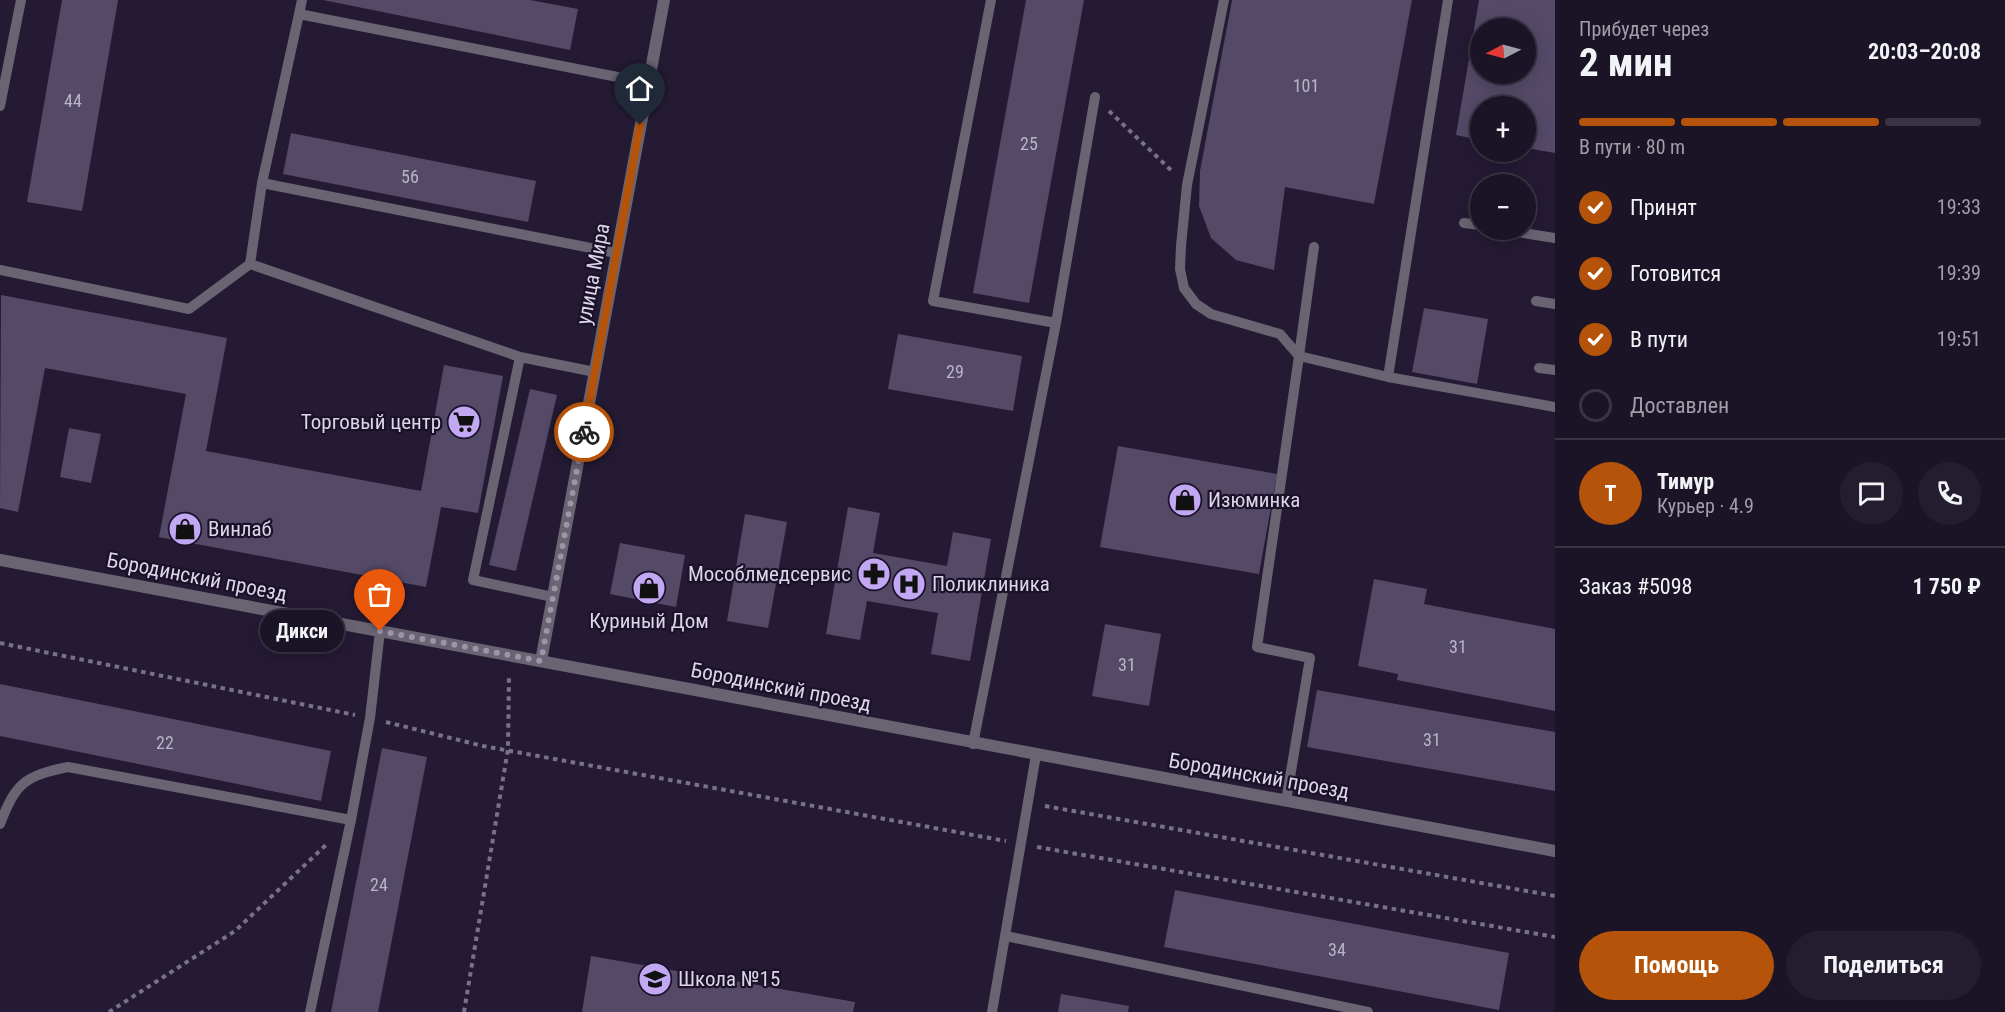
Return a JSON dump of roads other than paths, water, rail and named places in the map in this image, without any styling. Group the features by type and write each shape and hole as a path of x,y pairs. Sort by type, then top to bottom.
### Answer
{"street":[{"name":"улица Мира","path":"541,661 664,0"},
{"name":"Бородинский проезд","path":"0,560 1036,756 1555,851"}],"lane":[{"path":"0,106 21,0"},
{"path":"0,270 189,309 250,264 262,183 302,0"},
{"path":"991,0 933,301 1056,323"},
{"path":"1224,0 1187,185 1181,246 1180,269 1184,288 1196,304 1211,314 1280,334 1299,356 1388,377 1555,407"},
{"path":"1388,377 1448,0"},
{"path":"299,14 648,83"},
{"path":"973,744 1056,323 1095,98"},
{"path":"262,183 616,253"},
{"path":"1464,223 1470,224"},
{"path":"1536,235 1555,238"},
{"path":"1286,801 1310,658 1257,647 1314,247"},
{"path":"250,264 520,357 595,372"},
{"path":"1536,301 1555,304"},
{"path":"520,357 473,580 553,597"},
{"path":"1539,368 1555,370"},
{"path":"310,1012 370,718 380,631"},
{"path":"992,1012 1030,804 1036,756"},
{"path":"0,824 11,796 35,774 68,767 351,820"},
{"path":"1006,936 1368,1012"}],"place":[{"name":"Торговый центр","path":"464,422"},
{"name":"Изюминка","path":"1185,500"},
{"name":"Винлаб","path":"185,529"},
{"name":"Мособлмедсервис","path":"874,574"},
{"name":"Поликлиника","path":"909,584"},
{"name":"Куриный Дом","path":"649,588"},
{"name":"Дикси","path":"380,631"},
{"name":"Школа №15","path":"655,979"}]}
